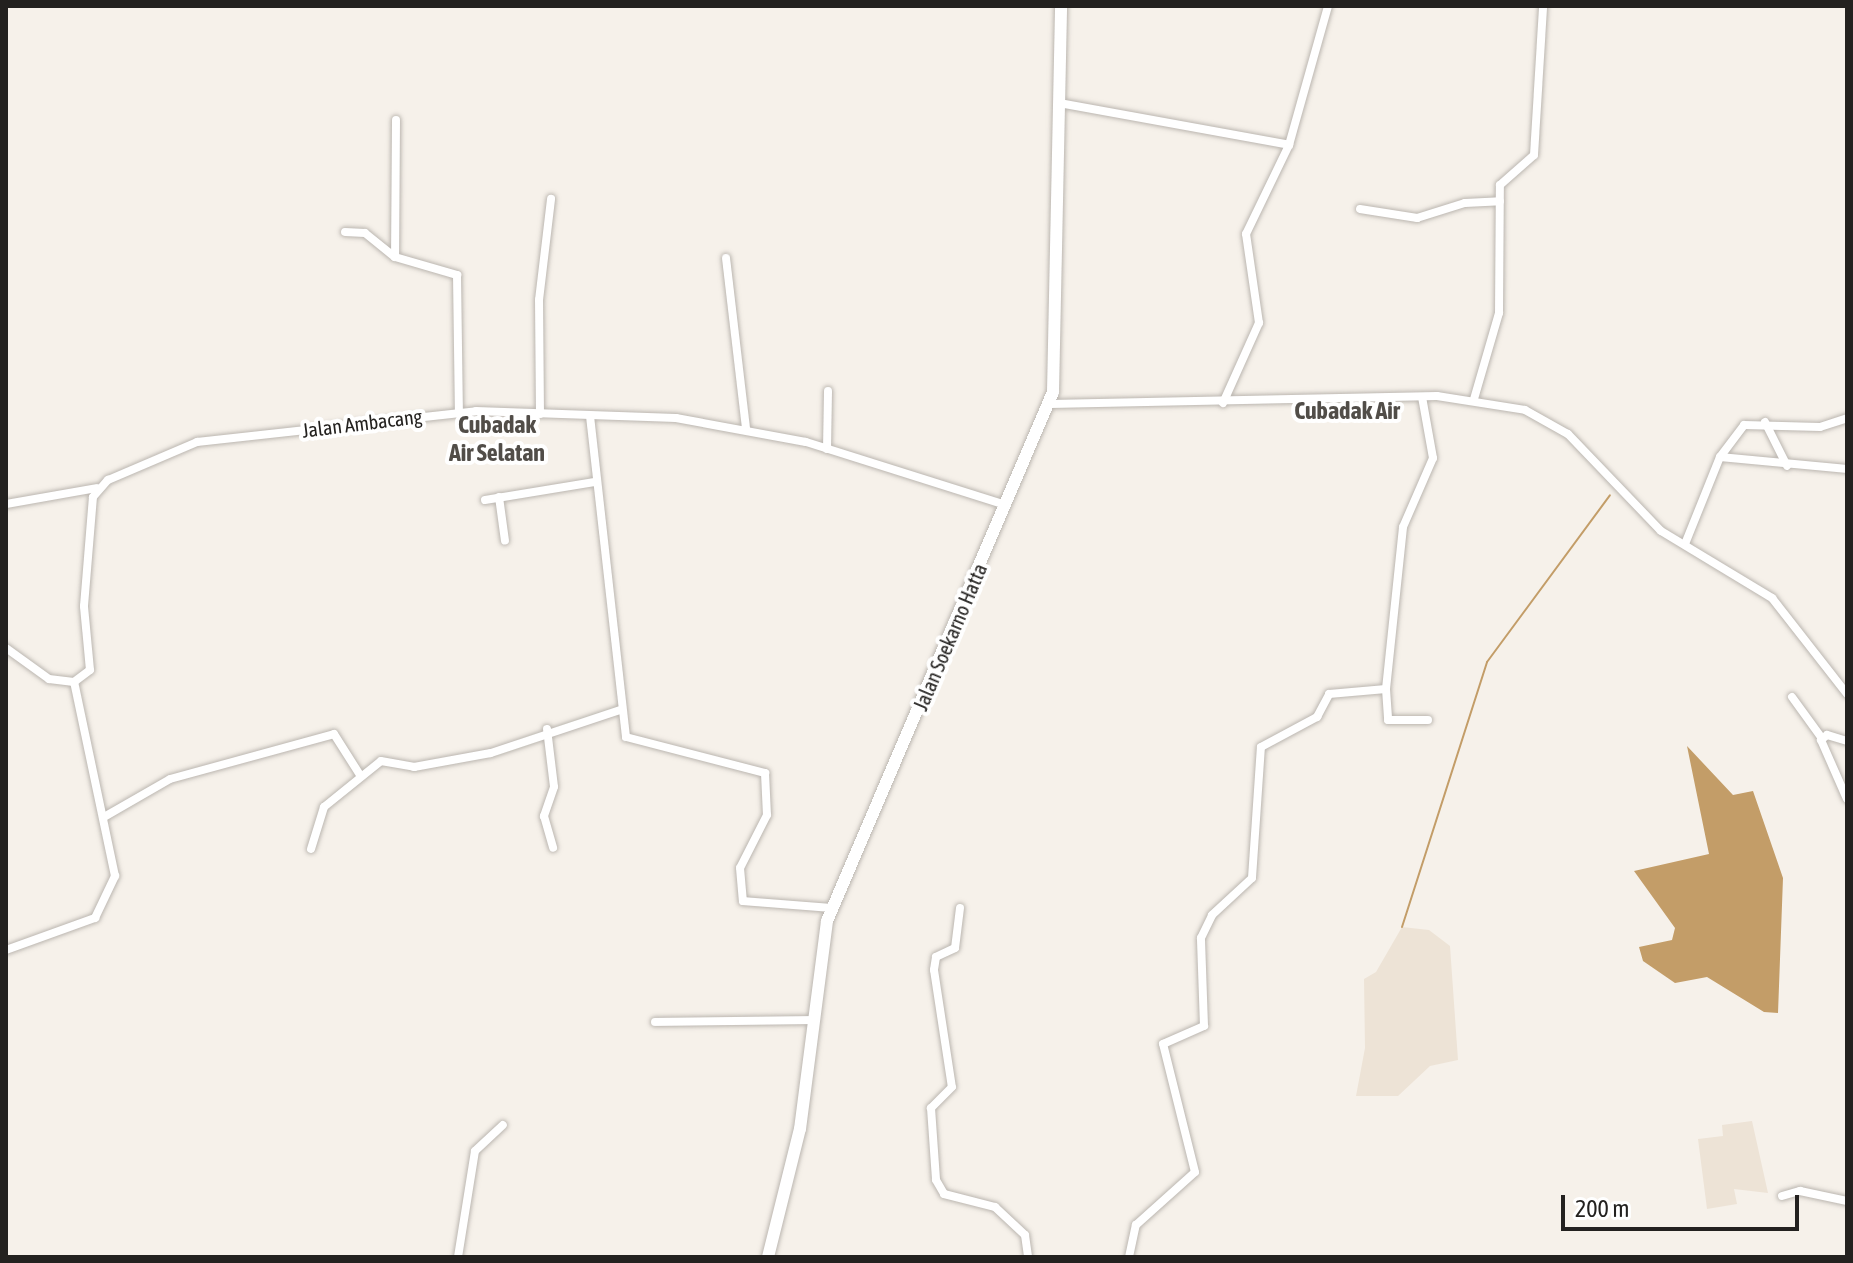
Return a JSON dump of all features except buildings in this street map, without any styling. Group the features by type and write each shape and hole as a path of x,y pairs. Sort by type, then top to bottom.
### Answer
{"street":[{"name":"Jalan Soekarno Hatta","path":"768,1257 800,1129 812,1020 831,908 1050,404 1059,328 1061,6"},
{"path":"1223,403 1259,323 1246,234 1289,145 1328,6"},
{"path":"1474,399 1499,313 1501,180 1534,155 1543,6"},
{"path":"1059,103 1289,145"},
{"path":"395,257 396,120"},
{"path":"540,414 539,300 551,199"},
{"path":"1360,209 1417,218 1465,203 1500,201"},
{"path":"345,232 365,233 395,257 457,275 459,412"},
{"path":"726,258 746,429"},
{"path":"827,449 828,391"},
{"path":"1050,404 1422,397 1474,399 1525,410 1568,434 1650,523 1772,598 1847,694"},
{"path":"1422,397 1433,458 1403,527 1386,689 1388,720 1428,720"},
{"name":"Jalan Ambacang","path":"6,504 97,488 197,442 459,412 590,416 746,429 827,449 1006,505"},
{"path":"590,416 620,710 632,743 769,778 766,823 740,868 743,901 831,908"},
{"path":"1685,544 1720,457 1738,430 1765,422 1820,427 1847,418"},
{"path":"1765,422 1787,466"},
{"path":"1720,457 1787,466 1847,469"},
{"path":"485,500 595,482"},
{"path":"74,682 92,664 84,606 97,488"},
{"path":"499,497 505,541"},
{"path":"6,648 41,677 74,682"},
{"path":"6,950 101,912 115,876 74,682"},
{"path":"1129,1257 1136,1225 1194,1178 1163,1044 1204,1026 1201,938 1212,915 1252,878 1261,747 1317,717 1329,694 1386,689"},
{"path":"1792,697 1821,737 1847,799"},
{"path":"311,849 324,807 381,761 414,767 501,750 547,729 620,710"},
{"path":"547,729 554,787 544,816 553,848"},
{"path":"104,817 170,779 328,734 342,740 360,775"},
{"path":"1821,737 1847,741"},
{"path":"960,908 955,948 936,957 934,970 952,1087 931,1108 936,1180 944,1194 995,1207 1025,1235 1028,1257"},
{"path":"655,1022 812,1020"},
{"path":"458,1257 475,1151 503,1125"},
{"path":"1782,1196 1800,1191 1847,1201"}],"shaded area":[{"path":"1687,746 1733,795 1753,791 1783,878 1778,1013 1764,1012 1707,977 1675,983 1643,961 1639,947 1672,940 1675,928 1634,871 1709,854"},
{"path":"1402,927 1429,930 1450,946 1458,1060 1430,1066 1398,1096 1356,1096 1365,1048 1364,979 1376,972"},
{"path":"1752,1121 1768,1193 1734,1189 1737,1204 1707,1209 1698,1139 1723,1136 1722,1125"}],"waterway":[{"path":"1402,927 1487,662 1610,495"}],"district":[{"name":"Cubadak Air","path":"1347,411"},
{"name":"Cubadak Air Selatan","path":"497,439"}]}
